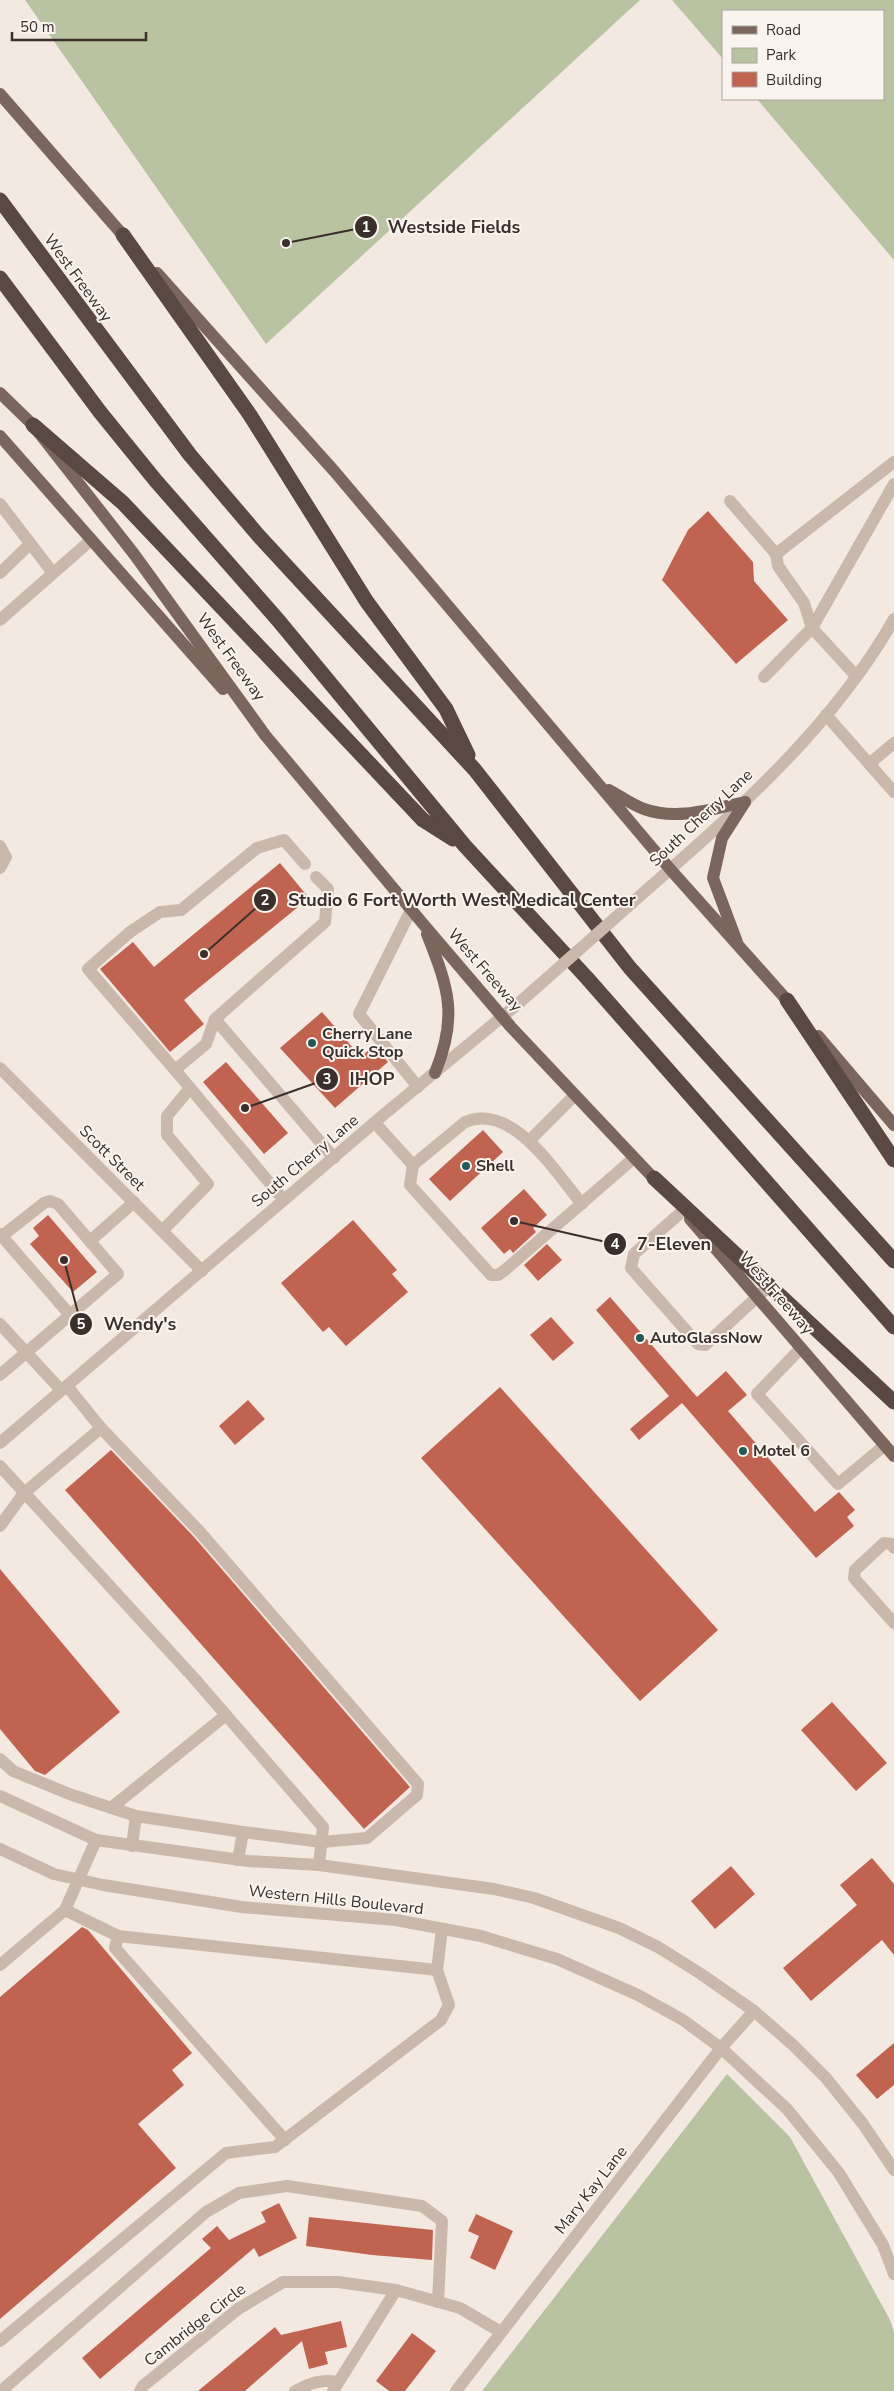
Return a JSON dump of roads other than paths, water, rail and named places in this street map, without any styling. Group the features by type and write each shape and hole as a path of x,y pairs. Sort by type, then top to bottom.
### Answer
{"highway":[{"name":"West Freeway","path":"0,200 190,455 258,535 475,770 630,968 894,1261"},
{"path":"123,235 250,415 367,602 446,709 475,770"},
{"path":"0,278 100,412 156,481 278,620 465,846 587,978 894,1327"},
{"path":"33,425 123,503 423,820 465,846"},
{"path":"787,1000 894,1160"},
{"path":"654,1178 684,1210 894,1402"}],"main road":[{"path":"0,89 3,99 335,472 670,869 787,1000 894,1125"},
{"name":"West Freeway","path":"0,393 33,425 134,554 265,735 503,1017 654,1178"},
{"path":"0,436 265,735"},
{"path":"602,787 644,809 669,815 691,814 745,802"},
{"path":"738,946 713,878 722,838 745,802"},
{"path":"424,925 444,978 449,1016 446,1046 435,1073"},
{"name":"West Freeway","path":"684,1210 894,1456"}],"street":[{"path":"776,554 894,462"},
{"path":"764,677 812,628 894,485"},
{"path":"730,501 776,554 778,566 804,603 812,628 856,676"},
{"path":"0,504 53,573"},
{"path":"0,620 91,540"},
{"path":"0,573 30,544"},
{"name":"South Cherry Lane","path":"0,1443 284,1200 503,1017 745,802 804,741 826,715 856,676 894,619"},
{"path":"826,715 894,792"},
{"path":"869,764 894,743"},
{"path":"284,1200 88,969 130,932 160,912 181,910 257,848 284,840 305,864"},
{"path":"0,846 6,858 0,868"},
{"path":"175,1070 206,1044 215,1019 326,922 328,888 316,877"},
{"path":"412,910 359,1014 418,1087"},
{"path":"215,1019 334,1158"},
{"name":"Scott Street","path":"0,1068 202,1271"},
{"path":"162,1231 208,1184 167,1135 167,1116 190,1088"},
{"path":"529,1141 575,1095"},
{"path":"582,1204 529,1141 504,1121 475,1117 465,1122 413,1166 410,1185 490,1275 498,1275 582,1204 634,1158"},
{"path":"375,1123 413,1166"},
{"path":"90,1241 134,1202"},
{"path":"0,1375 118,1274 66,1211 58,1204 44,1203 1,1235 70,1315"},
{"path":"684,1210 634,1254 630,1268 698,1344 705,1345 769,1286"},
{"path":"0,1324 26,1353 64,1388 200,1532 418,1784 417,1795 367,1838 322,1842 136,1816 72,1795 13,1771 0,1759"},
{"path":"801,1348 757,1394 838,1484 884,1445"},
{"path":"0,1526 24,1493 101,1428"},
{"path":"0,1466 226,1715 323,1827 319,1864"},
{"path":"894,1548 891,1544 884,1543 855,1570 854,1578 894,1623"},
{"path":"111,1808 226,1715"},
{"name":"Western Hills Boulevard","path":"0,1796 96,1840 238,1860 319,1864 494,1889 534,1898 619,1928 658,1947 754,2011 826,2078 863,2124 894,2170"},
{"path":"132,1846 136,1816"},
{"path":"238,1860 243,1832"},
{"path":"3,1958 64,1910 80,1880 96,1840"},
{"name":"Western Hills Boulevard","path":"0,1849 54,1874 80,1880 242,1907 396,1920 481,1936 557,1960 638,1995 683,2020 721,2048 787,2109 839,2173 883,2245 894,2274"},
{"path":"64,1910 118,1936 437,1970"},
{"path":"0,2342 226,2153 275,2147 442,2020 449,2005 437,1970 442,1929"},
{"path":"118,1936 115,1948 285,2140"},
{"name":"Mary Kay Lane","path":"456,2391 721,2048 754,2011"},
{"path":"1,2391 206,2212 239,2193 287,2186 422,2206 442,2221 438,2302"},
{"name":"Cambridge Circle","path":"140,2391 238,2309 283,2282 338,2282 396,2290 460,2308 501,2332"},
{"path":"295,2391 315,2381 325,2380 336,2386 396,2290"}],"place":[{"name":"Westside Fields","path":"286,243"},
{"name":"Studio 6 Fort Worth West Medical Center","path":"204,954"},
{"name":"Cherry Lane Quick Stop","path":"312,1043"},
{"name":"IHOP","path":"245,1108"},
{"name":"Shell","path":"466,1166"},
{"name":"7-Eleven","path":"514,1221"},
{"name":"Wendy's","path":"64,1260"},
{"name":"AutoGlassNow","path":"640,1338"},
{"name":"Motel 6","path":"743,1451"}]}
